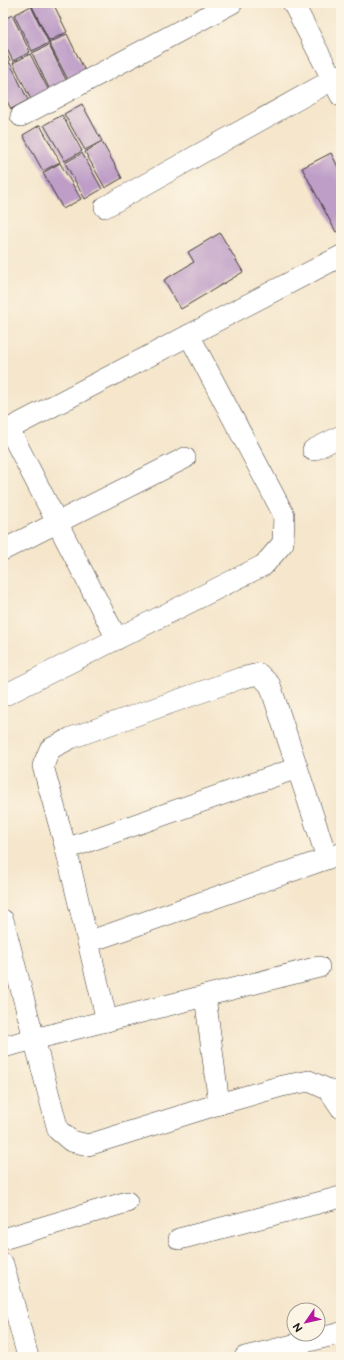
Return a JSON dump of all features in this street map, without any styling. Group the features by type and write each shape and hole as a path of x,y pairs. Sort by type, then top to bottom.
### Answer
{"street":[{"path":"21,116 232,3"},
{"path":"105,207 338,83 293,3"},
{"path":"117,639 57,522 6,430 341,256"},
{"path":"3,696 264,565 283,543 284,514 189,335"},
{"path":"313,450 341,436"},
{"path":"3,550 185,458"},
{"path":"88,942 334,856 298,768 270,686 259,674 241,678 71,738 50,749 43,766 66,849 88,942 107,1021"},
{"path":"66,849 298,768"},
{"path":"3,920 58,1130 71,1141 88,1144 282,1086 309,1081 328,1090 341,1108"},
{"path":"3,1047 319,967"},
{"path":"205,996 219,1104"},
{"path":"179,1239 341,1197"},
{"path":"3,1239 128,1202"},
{"path":"3,1264 28,1357"},
{"path":"246,1357 341,1333"}],"building":[{"path":"53,3 67,32 49,41 31,4"},
{"path":"31,6 49,43 32,51 14,15"},
{"path":"12,15 30,52 13,61 3,41 3,20"},
{"path":"67,34 85,71 68,80 49,43"},
{"path":"49,45 67,82 50,90 32,53"},
{"path":"3,47 10,61 3,64"},
{"path":"30,54 49,91 31,100 13,63"},
{"path":"10,63 28,100 11,109 3,93 3,66"},
{"path":"82,104 102,141 85,150 64,114"},
{"path":"62,115 82,151 65,161 44,125"},
{"path":"40,125 60,162 43,171 23,135"},
{"path":"102,142 122,178 105,188 85,152"},
{"path":"82,153 102,189 85,199 65,163"},
{"path":"331,153 341,173 341,230 336,232 302,168"},
{"path":"60,163 81,199 63,209 43,173"},
{"path":"220,233 243,272 181,309 164,280 194,262 188,252"}]}
